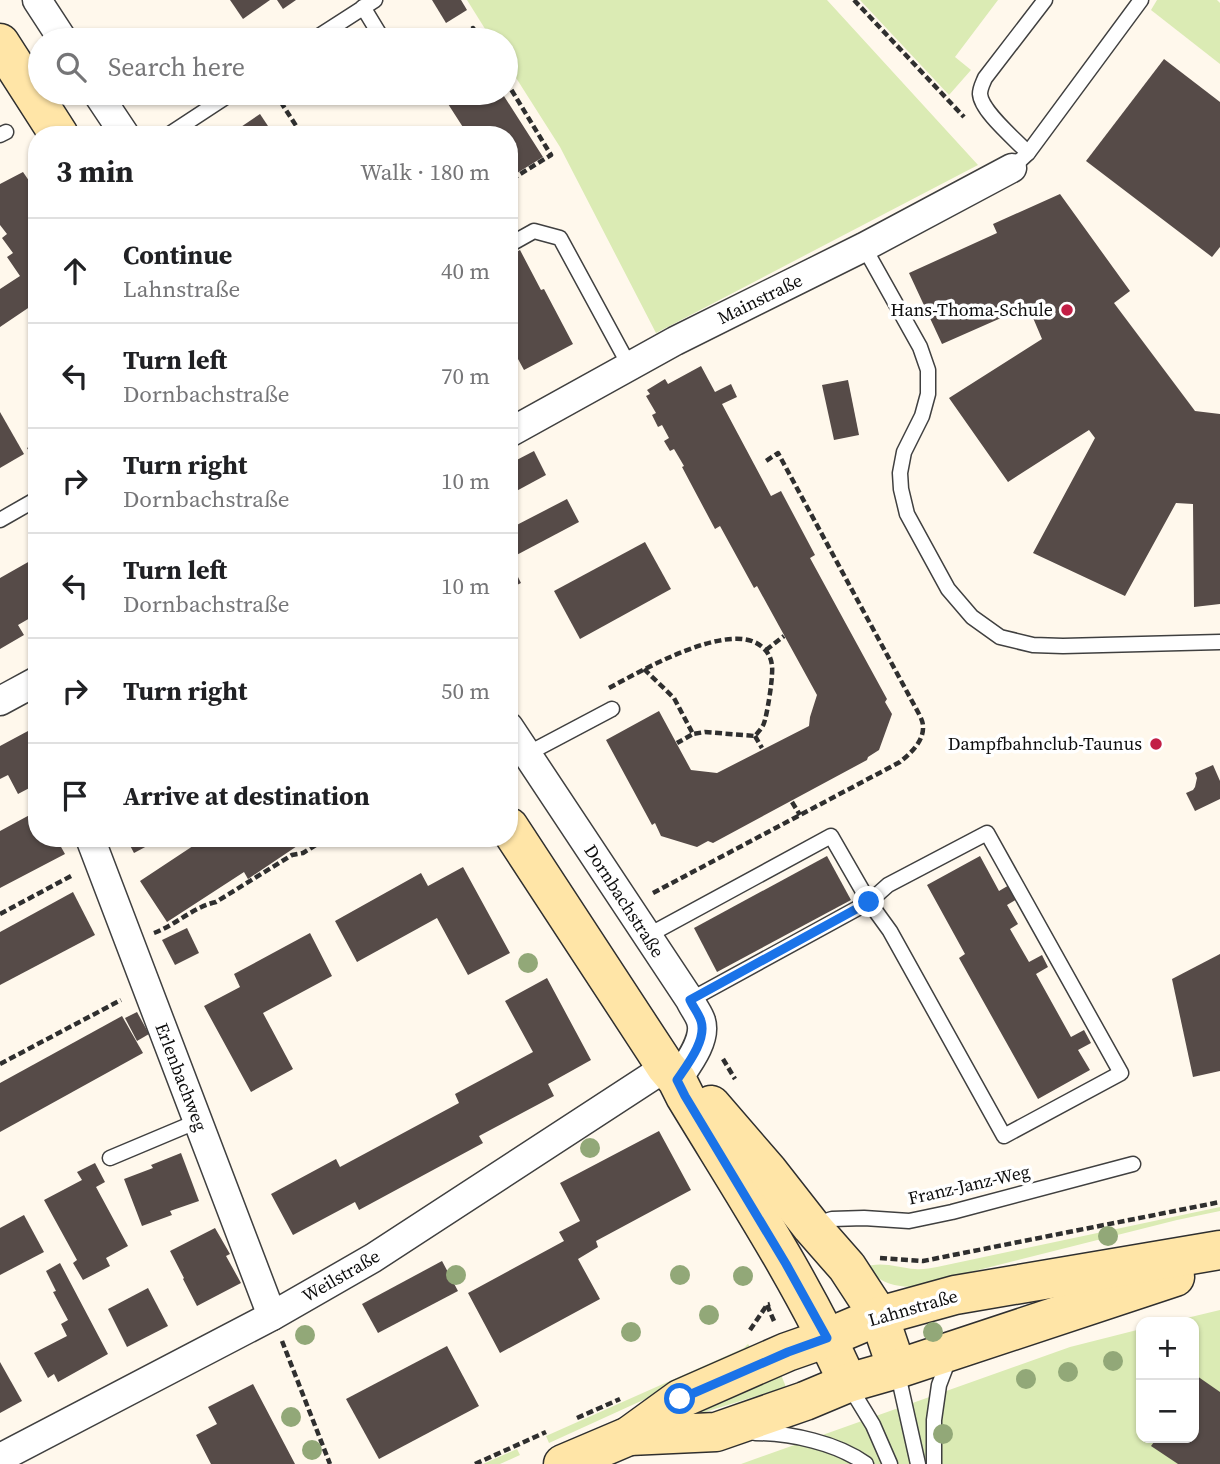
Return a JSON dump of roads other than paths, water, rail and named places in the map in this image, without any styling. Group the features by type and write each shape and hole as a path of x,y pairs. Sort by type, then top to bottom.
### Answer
{"street":[{"path":"37,0 55,28"},
{"path":"0,43 28,87"},
{"path":"40,105 53,126"},
{"path":"105,105 119,126"},
{"name":"Mainstraße","path":"518,428 675,341 864,247 1020,161"},
{"path":"0,701 28,691"},
{"name":"Dornbachstraße","path":"518,740 696,1011"},
{"path":"518,841 685,1096 786,1264 827,1338 848,1383"},
{"name":"Erlenbachweg","path":"95,850 272,1316"},
{"path":"671,1073 695,1053 701,1034 696,1011"},
{"path":"671,1073 701,1093 811,1226 848,1266 879,1316 897,1369"},
{"name":"Weilstraße","path":"0,1458 272,1316 373,1258 671,1073"},
{"name":"Lahnstraße","path":"563,1464 629,1436 680,1399 879,1316 956,1295 1220,1250"},
{"name":"Lahnstraße","path":"629,1436 716,1432 848,1383 1220,1262"}],"lane":[{"path":"1045,0 985,78 980,91 982,102 1020,161 1141,0"},
{"path":"332,28 369,4 378,28"},
{"path":"182,126 214,105"},
{"path":"518,240 534,232 559,239 630,367"},
{"path":"864,247 920,347 928,370 928,394 922,416 904,452 900,473 907,514 948,589 972,617 1000,637 1033,645 1220,642"},
{"path":"0,520 28,504"},
{"path":"527,754 612,709"},
{"path":"647,936 831,836 869,902 891,931 1004,1136 1121,1073 987,833 888,885 869,902 696,1011"},
{"path":"110,1158 198,1121"},
{"name":"Franz-Janz-Weg","path":"811,1226 832,1219 909,1221 1133,1164"},
{"path":"934,1464 934,1420 939,1385 953,1351"},
{"path":"897,1369 918,1464"},
{"path":"848,1383 873,1425 890,1464"},
{"path":"716,1432 773,1433 810,1439 857,1457 866,1464"}],"place":[{"name":"Hans-Thoma-Schule","path":"1067,310"},
{"name":"Dampfbahnclub-Taunus","path":"1156,744"}]}
